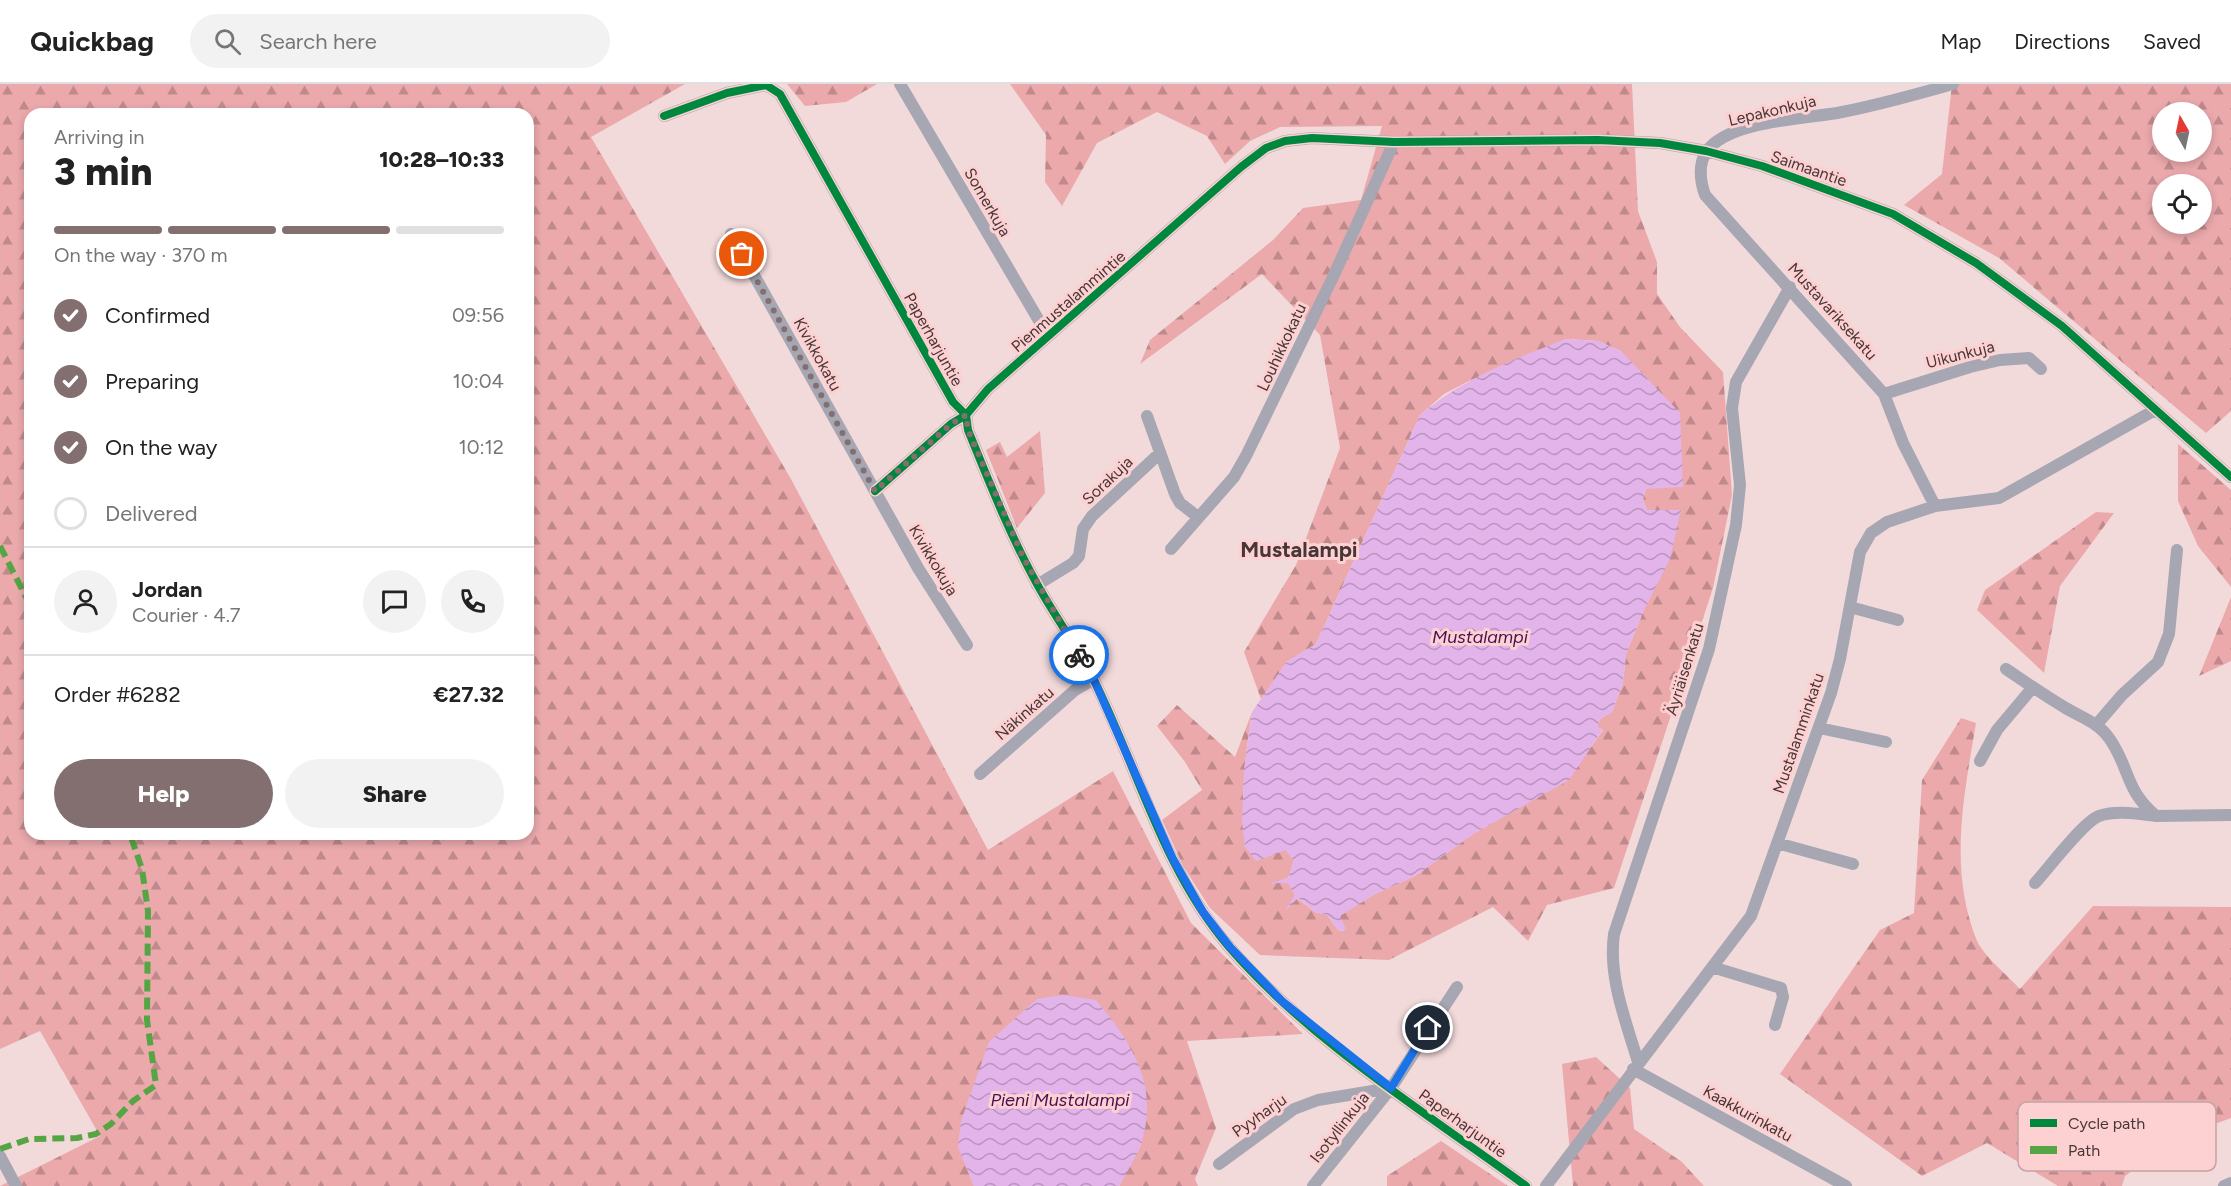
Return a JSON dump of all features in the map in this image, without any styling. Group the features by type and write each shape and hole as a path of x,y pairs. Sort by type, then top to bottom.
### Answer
{"street":[{"name":"Somerkuja","path":"900,84 1048,336"},
{"name":"Lepakonkuja","path":"1706,151 1721,139 1740,131 1787,120 1841,113 1953,84"},
{"name":"Paperharjuntie","path":"664,116 727,93 766,86 780,94 953,402 966,415 968,430 1037,585 1094,680 1173,859 1203,912 1230,947 1283,1002 1391,1088 1527,1186"},
{"name":"Saimaantie","path":"1285,141 1312,138 1394,142 1598,140 1660,143 1706,151 1762,166 1893,214 1924,231 2018,292 2062,326 2231,477"},
{"name":"Pienmustalammintie","path":"875,491 951,424 966,415 975,401 1240,167 1266,148 1285,141"},
{"name":"Louhikkokatu","path":"1171,549 1234,477 1246,456 1324,296 1394,142"},
{"name":"Mustavariksekatu","path":"1706,151 1700,181 1705,195 1884,394 1903,443 1935,506"},
{"name":"Kivikkokatu","path":"731,234 875,491"},
{"name":"Äyriäisenkatu","path":"1636,1066 1618,998 1612,952 1614,934 1709,649 1721,605 1736,525 1740,485 1732,408 1736,382 1790,287"},
{"name":"Uikunkuja","path":"1884,394 2000,360 2029,358 2041,369"},
{"name":"Mustalamminkatu","path":"1546,1186 1751,916 1819,728 1840,659 1860,552 1871,533 1887,522 1935,506 1973,503 2006,495 2155,410"},
{"path":"1147,416 1175,494 1180,503 1198,517"},
{"name":"Sorakuja","path":"1037,585 1073,563 1079,555 1083,529 1092,516 1160,453"},
{"name":"Kivikkokuja","path":"875,491 918,568 967,645"},
{"path":"2097,724 2122,695 2158,662 2169,634 2177,550"},
{"path":"1850,608 1899,620"},
{"path":"2006,669 2097,724 2109,738 2122,761 2131,788 2156,816"},
{"name":"Näkinkatu","path":"980,774 1067,697 1094,680"},
{"path":"1980,760 1997,730 2033,687"},
{"path":"1819,728 1886,742"},
{"path":"2035,883 2081,830 2098,816 2122,813 2156,816 2231,815"},
{"path":"1777,843 1853,864"},
{"path":"1712,967 1781,988 1783,997 1775,1025"},
{"name":"Isotyllinkuja","path":"1313,1186 1391,1088 1457,987"},
{"name":"Kaakkurinkatu","path":"1636,1066 1846,1186"},
{"name":"Pyyharju","path":"1219,1164 1294,1109 1318,1100 1391,1088"},
{"path":"0,1156 16,1186"},
{"path":"2224,1186 2231,1183"}],"green space":[{"path":"0,84 685,84 591,137 791,479 988,850 1113,771 1191,923 1303,1034 1187,1041 1216,1128 1195,1179 1198,1186 1119,1186 1141,1145 970,1097 962,1123 960,1143 964,1162 974,1186 0,1186 100,1136 40,1031 0,1049"},
{"path":"787,84 877,84 846,102 805,106"},
{"path":"1010,84 1632,84 1638,211 1657,262 1657,294 1680,327 1723,372 1732,495 1713,588 1614,888 1547,905 1528,941 1493,907 1389,960 1260,955 1210,908 1183,866 1162,820 1202,790 1185,762 1157,726 1177,705 1235,757 1252,712 1244,779 1245,847 1286,850 1294,861 1288,878 1273,883 1288,882 1295,895 1287,908 1297,898 1315,912 1327,915 1339,931 1346,930 1339,916 1375,894 1415,876 1473,834 1568,780 1603,730 1597,727 1600,719 1612,712 1623,683 1626,654 1643,612 1647,510 1643,499 1646,489 1621,351 1598,341 1566,339 1467,382 1444,394 1420,415 1316,644 1288,661 1261,699 1244,652 1296,565 1340,448 1320,335 1262,274 1140,364 1150,340 1273,240 1303,208 1361,200 1382,126 1280,127 1250,141 1225,164 1207,136 1157,112 1097,143 1062,206 1045,182 1046,135"},
{"path":"1952,84 2231,84 2231,411 2206,433 1999,258 1904,205 1942,174"},
{"path":"1040,431 1045,493 1017,528 986,450 1000,442 1007,457"},
{"path":"2178,444 2231,490 2231,587 2198,546 2178,501"},
{"path":"2096,512 2114,513 2060,586 2044,673 1977,610 1985,590"},
{"path":"2231,597 2231,661 2199,676"},
{"path":"1961,718 1976,723 1963,805 1961,860 1963,887 1968,914 1980,947 2020,989 2093,906 2231,907 2231,1118 2216,1124 2216,1102 2018,1102 2018,1162 1987,1143 1922,1176 1780,1074 1880,930 1914,913 1922,780"},
{"path":"1596,1057 1630,1088 1634,1129 1682,1162 1704,1186 1573,1186 1562,1064"},
{"path":"1441,1141 1508,1186 1387,1186 1387,1176"},
{"path":"2033,1171 2132,1171 2125,1176 2122,1186 2058,1186"}],"water":[{"name":"Mustalampi","path":"1566,339 1598,341 1621,351 1680,413 1683,487 1646,489 1643,499 1647,510 1681,510 1670,559 1643,612 1626,654 1623,683 1612,712 1600,719 1597,727 1603,729 1569,780 1473,834 1415,876 1375,894 1340,916 1346,930 1339,931 1327,915 1315,912 1298,898 1285,911 1295,895 1288,883 1269,884 1288,878 1294,861 1286,850 1256,861 1245,847 1242,822 1244,769 1252,712 1287,661 1316,644 1420,415 1471,380 1508,362"},
{"name":"Pieni Mustalampi","path":"1062,995 1096,1000 1121,1032 1139,1066 1145,1084 1146,1123 1134,1160 1119,1186 974,1186 958,1147 961,1121 989,1042 1037,999"}],"marked path":[{"path":"0,546 24,593"},
{"path":"0,1149 29,1139 77,1138 96,1134 111,1124 133,1101 156,1085 147,1020 148,911 142,869 132,840"}],"cycle path":[{"path":"664,116 727,93 766,85 780,94 953,402 966,415 968,430 1018,547 1094,680 1169,852 1206,917 1229,947 1261,981 1332,1045 1526,1186"},
{"path":"875,491 951,424 966,415 988,389 1241,167 1266,148 1285,141 1312,138 1394,142 1598,140 1660,143 1706,151 1762,166 1893,214 1976,263 2062,326 2231,477"}],"way so far":[{"path":"742,254 875,491 951,424 966,415 968,430 1023,557 1079,655"}],"district":[{"name":"Mustalampi","path":"1299,549"}],"route":[{"path":"1079,655 1094,680 1173,859 1203,912 1230,947 1283,1002 1391,1088 1428,1028"}]}
